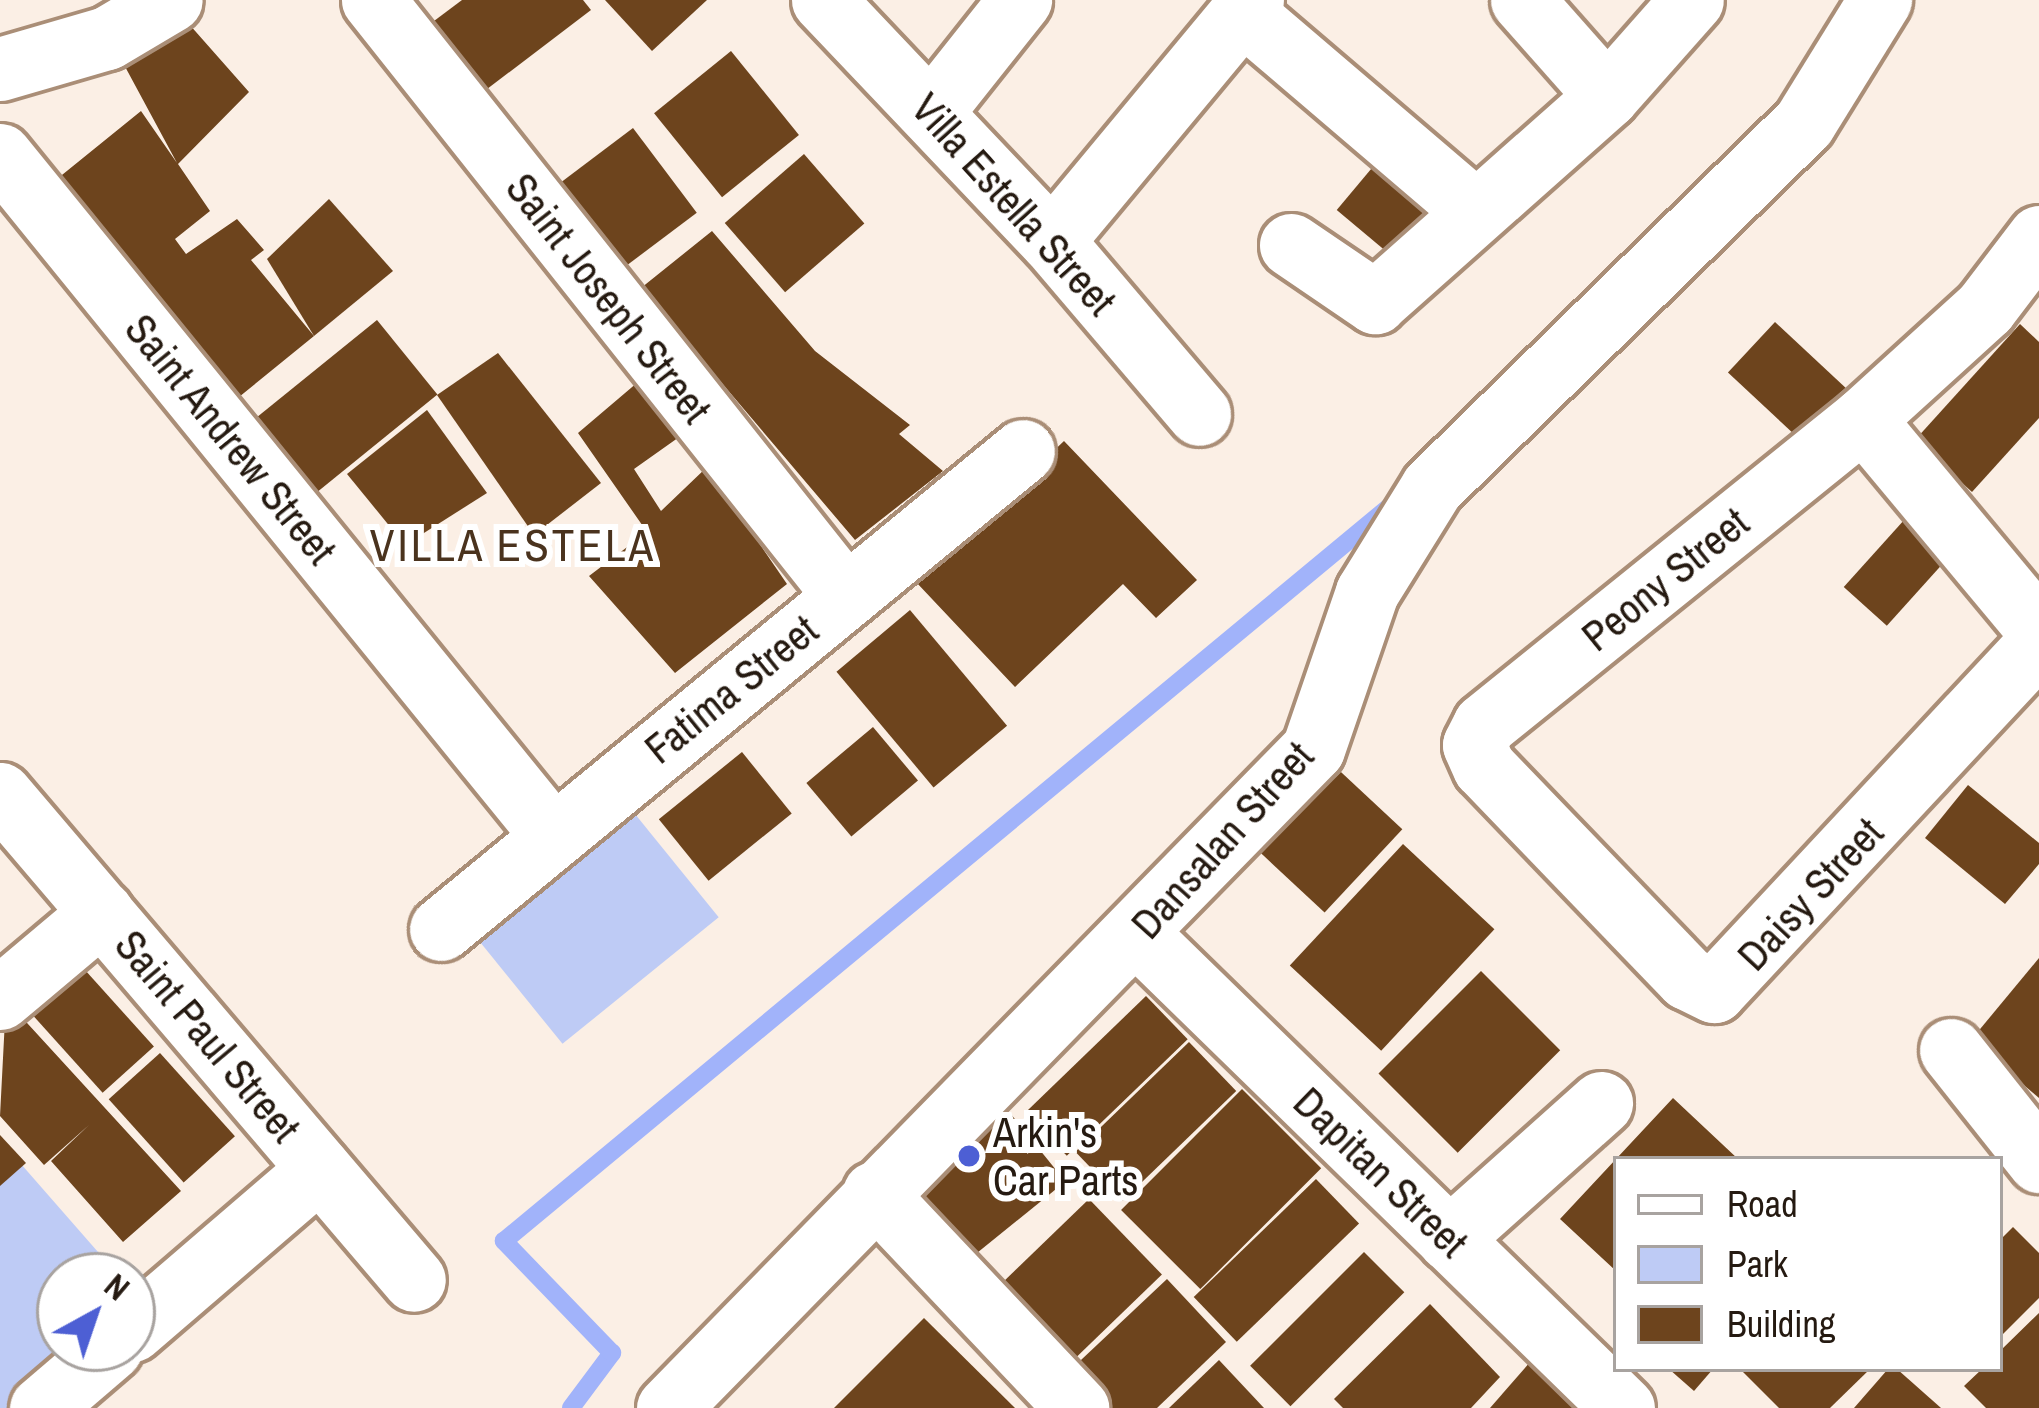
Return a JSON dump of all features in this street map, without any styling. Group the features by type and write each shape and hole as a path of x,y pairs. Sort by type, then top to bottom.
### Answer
{"street":[{"path":"0,69 107,38 171,0"},
{"name":"Saint Joseph Street","path":"374,0 845,595"},
{"name":"Villa Estella Street","path":"823,0 1052,241 1199,414"},
{"path":"932,110 1020,0"},
{"path":"1522,0 1607,96"},
{"path":"1291,245 1367,304 1607,96 1692,0"},
{"name":"Dansalan Street","path":"668,1408 874,1193 1139,936 1313,748 1367,592 1432,487 1804,123 1880,0"},
{"path":"1052,241 1247,6 1475,211"},
{"name":"Saint Andrew Street","path":"0,155 552,836"},
{"name":"Peony Street","path":"1474,746 1484,725 1863,419 1985,308 2039,237"},
{"path":"1863,419 2039,630"},
{"name":"Fatima Street","path":"441,929 1023,452"},
{"name":"Daisy Street","path":"1474,746 1484,767 1672,962 1714,992 2039,643"},
{"name":"Saint Paul Street","path":"0,794 414,1280"},
{"path":"0,998 102,912"},
{"name":"Dapitan Street","path":"1139,936 1623,1408"},
{"path":"1951,1049 2036,1152"},
{"path":"1449,1239 1601,1103"},
{"path":"156,1309 320,1169"},
{"path":"874,1193 1076,1408"},
{"path":"41,1408 83,1372"}],"green space":[{"path":"635,814 719,917 562,1044 479,940"},
{"path":"0,1140 98,1252 36,1252 36,1372 51,1372 8,1408 0,1408"}],"building":[{"path":"462,0 583,0 591,10 474,99 422,30"},
{"path":"605,0 707,0 652,51"},
{"path":"181,15 249,92 178,164 210,211 175,239 186,254 237,219 264,250 251,260 314,336 239,397 57,179 141,111 177,163 122,61"},
{"path":"731,51 799,135 722,197 654,113"},
{"path":"633,128 697,213 605,282 541,197"},
{"path":"1392,144 1449,192 1394,258 1337,210"},
{"path":"804,154 864,223 785,292 725,223"},
{"path":"329,199 393,271 314,336 267,259"},
{"path":"712,231 815,351 910,425 899,434 943,471 855,540 641,288"},
{"path":"377,320 437,395 315,493 255,419"},
{"path":"1775,322 1853,394 1805,445 1728,372"},
{"path":"2020,324 2039,342 2039,418 1972,492 1915,440"},
{"path":"498,353 601,483 534,535 437,395"},
{"path":"638,382 682,435 634,469 661,511 707,467 787,584 675,673 589,576 647,532 578,433"},
{"path":"427,410 487,493 405,545 347,474"},
{"path":"1064,441 1197,580 1156,618 1123,584 1015,687 916,582"},
{"path":"1914,509 1957,548 1887,626 1844,587"},
{"path":"910,610 1007,726 934,787 836,672"},
{"path":"873,727 918,781 851,837 806,783"},
{"path":"742,752 792,813 709,881 659,819"},
{"path":"1327,759 1402,829 1325,913 1249,842"},
{"path":"1968,785 2039,843 2039,864 2005,904 1925,838"},
{"path":"1403,844 1494,929 1381,1051 1290,965"},
{"path":"2039,958 2039,1098 1971,1040"},
{"path":"85,970 154,1047 103,1093 34,1016"},
{"path":"1481,971 1560,1050 1458,1153 1378,1074"},
{"path":"1146,996 1188,1039 1067,1156 1025,1113"},
{"path":"6,1000 181,1191 123,1242 51,1161 89,1125 44,1165 0,1116"},
{"path":"1189,1042 1236,1091 1123,1201 1075,1152"},
{"path":"160,1053 235,1136 184,1182 109,1099"},
{"path":"1242,1089 1321,1168 1200,1289 1121,1210"},
{"path":"1673,1098 1735,1156 1619,1156"},
{"path":"1010,1113 1065,1181 958,1268 903,1200"},
{"path":"0,1135 26,1163 0,1186"},
{"path":"1613,1162 1613,1268 1560,1219"},
{"path":"1316,1179 1359,1224 1237,1342 1194,1297"},
{"path":"1089,1199 1162,1275 1071,1363 998,1287"},
{"path":"2013,1227 2039,1253 2039,1298 2003,1334 2003,1237"},
{"path":"1364,1252 1404,1292 1290,1406 1250,1366"},
{"path":"1167,1279 1226,1342 1157,1408 1095,1408 1064,1376"},
{"path":"1430,1304 1500,1377 1471,1408 1343,1408 1334,1399"},
{"path":"2039,1313 2039,1408 1986,1408 1964,1386 1979,1372 2003,1372 2003,1348"},
{"path":"924,1318 1015,1408 834,1408"},
{"path":"1537,1354 1598,1408 1490,1408"},
{"path":"1219,1360 1264,1408 1169,1408"},
{"path":"1672,1372 1710,1372 1694,1391"},
{"path":"1743,1372 1867,1372 1830,1408 1779,1408"},
{"path":"1885,1372 1900,1372 1941,1408 1854,1408"}],"waterway":[{"path":"571,1408 612,1353 504,1241 1389,507"}],"place":[{"name":"Arkin's Car Parts","path":"969,1156"}],"district":[{"name":"VILLA ESTELA","path":"513,545"}]}
